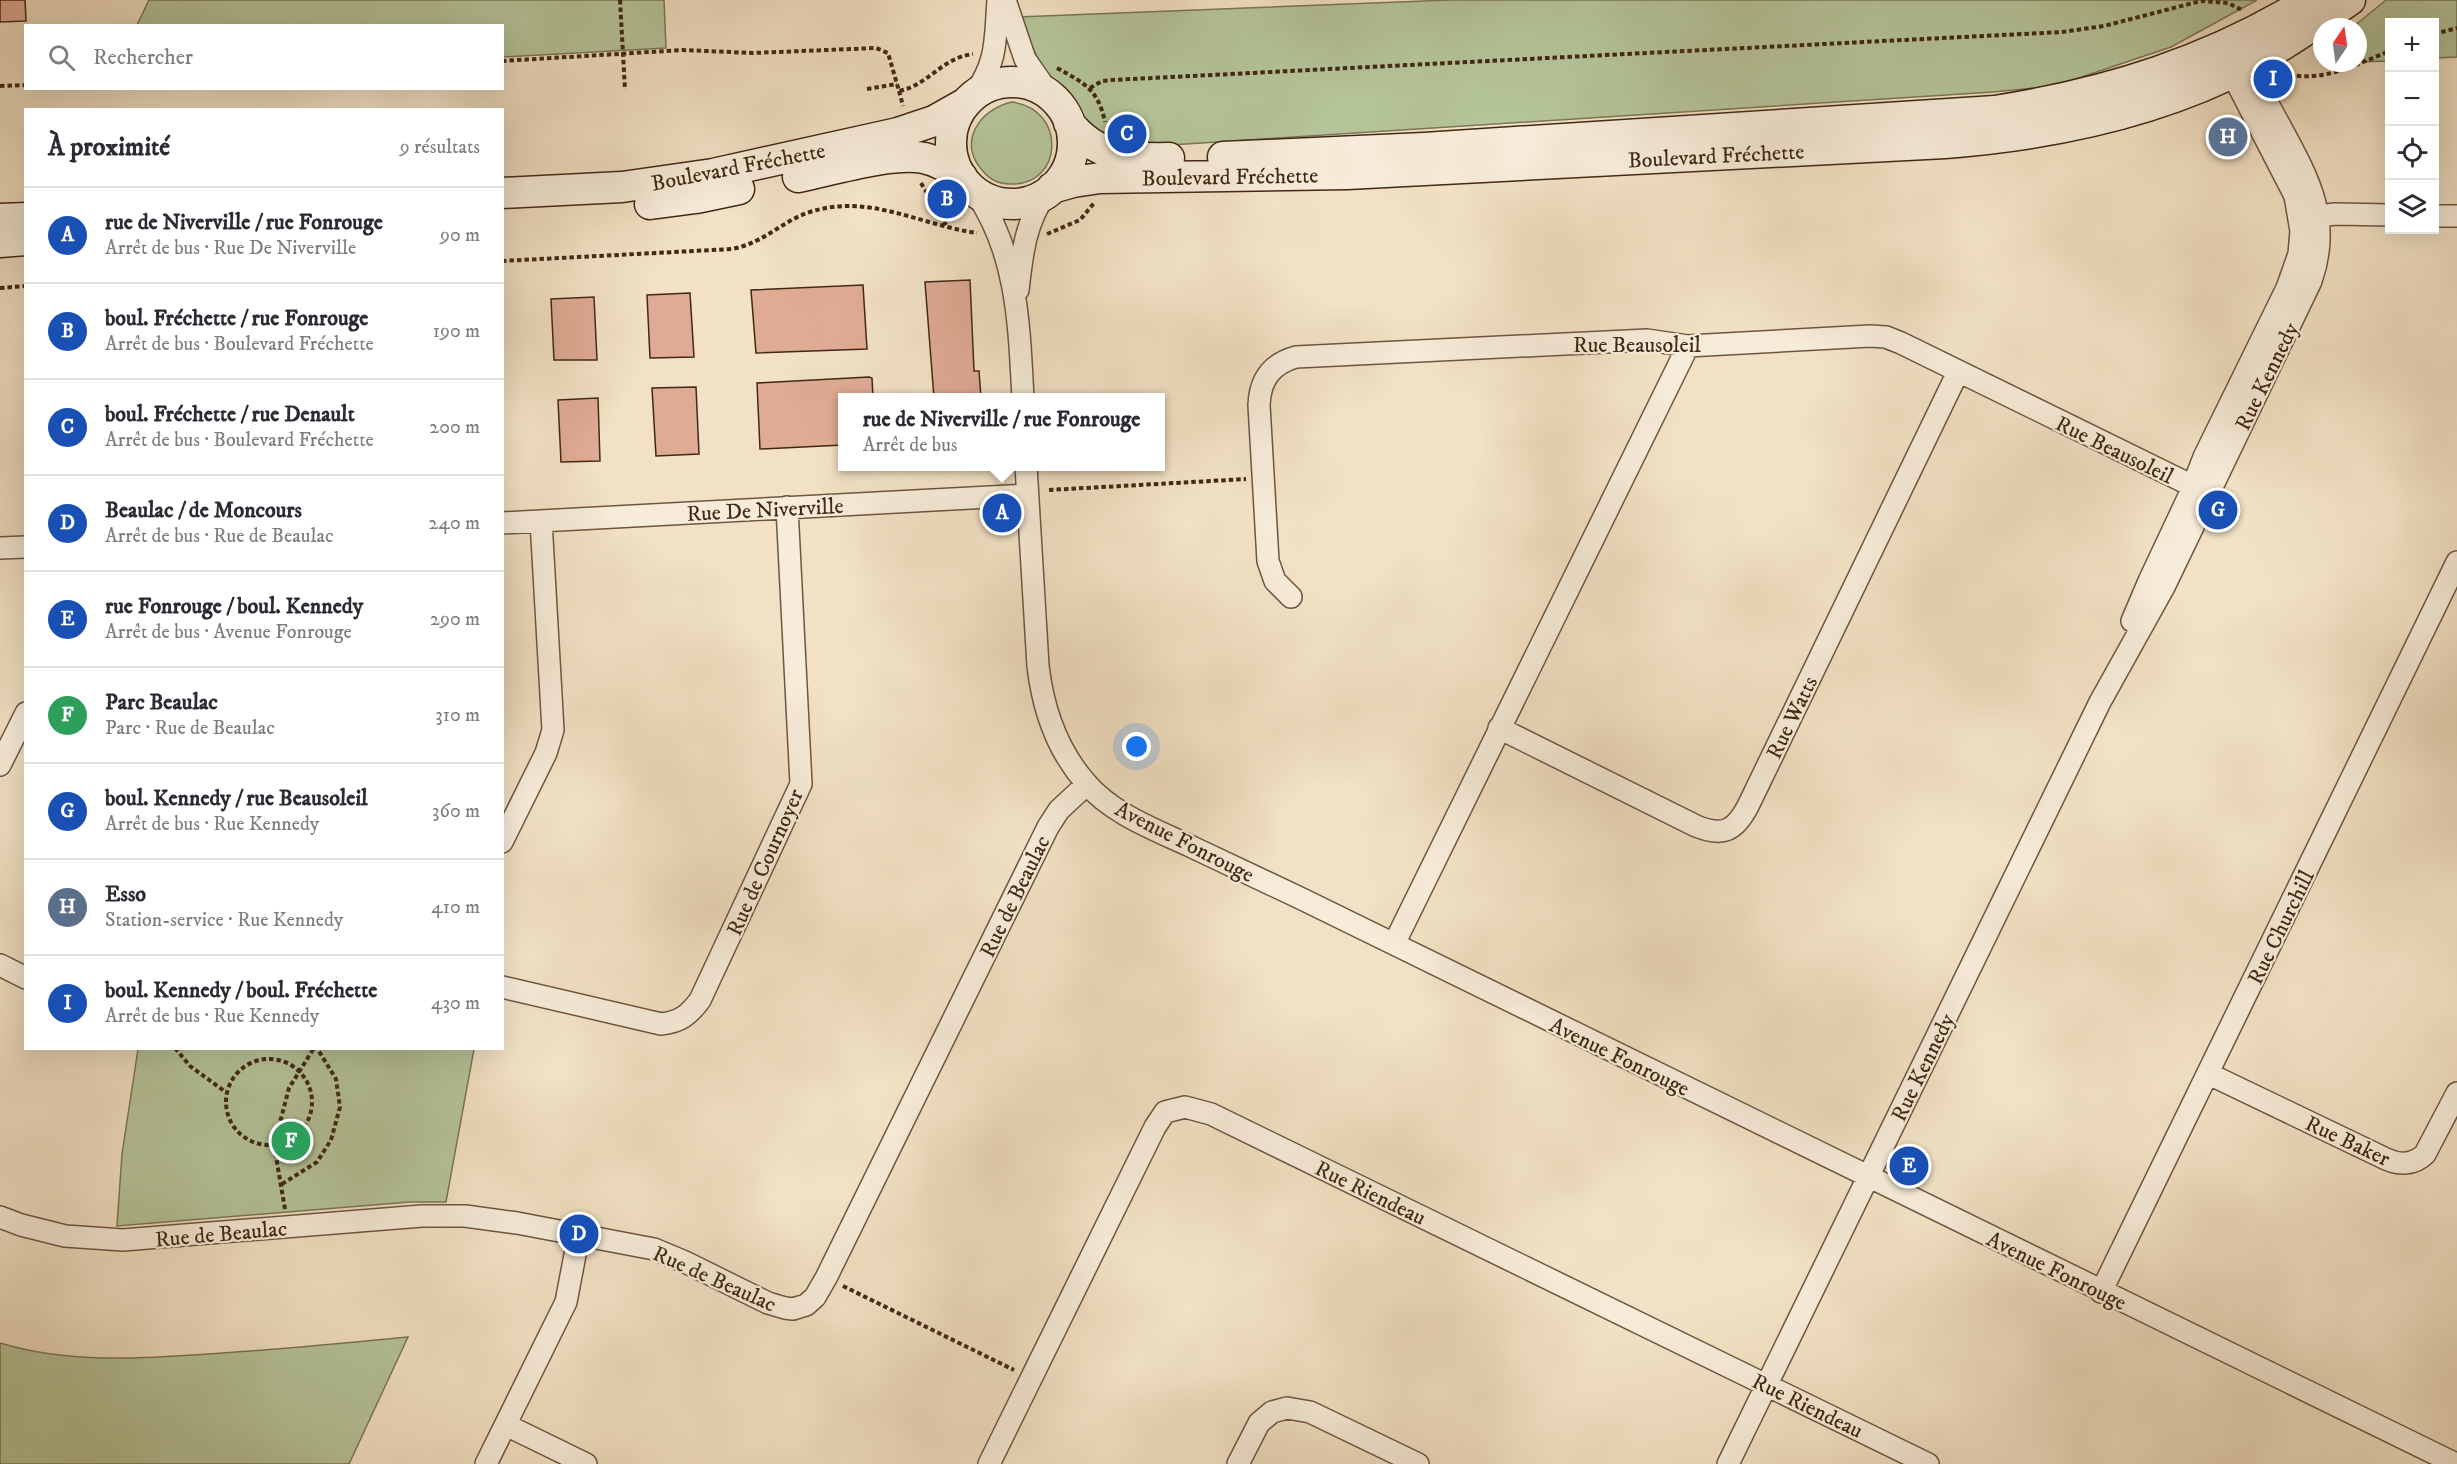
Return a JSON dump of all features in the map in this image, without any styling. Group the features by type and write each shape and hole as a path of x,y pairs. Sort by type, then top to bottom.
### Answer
{"main road":[{"name":"Boulevard Fréchette","path":"1049,191 1073,182 1100,178 1347,174 1990,140 2058,128 2127,111 2180,94 2243,52 2310,0"},
{"name":"Boulevard Fréchette","path":"1069,123 1087,143 1103,151 1149,158 1403,149 1995,111 2076,97 2243,52 2350,0"},
{"path":"1006,82 1028,84 1050,95 1062,108 1072,137 1070,162 1060,181 1049,191 1027,202 1006,204 987,200 969,185 955,166 951,143 955,122 969,99 984,88 1006,82"},
{"name":"Boulevard Fréchette","path":"504,193 632,186 713,174 898,133 934,121 969,99"},
{"name":"Boulevard Fréchette","path":"504,214 624,207 696,198 900,157 941,163 969,185"},
{"path":"0,219 24,218"},
{"path":"0,242 24,240"}],"street":[{"path":"969,99 986,78 993,61 998,0"},
{"path":"1005,0 1025,59 1050,95"},
{"name":"Rue Kennedy","path":"1728,1464 2100,702 2149,581 2201,490 2204,457 2292,276 2309,217 2288,179 2243,52"},
{"path":"969,185 994,221 1017,303"},
{"path":"1023,393 1017,303 1025,238 1033,214 1049,191"},
{"path":"2309,217 2385,215"},
{"path":"2439,216 2457,216"},
{"name":"Rue Beausoleil","path":"1291,597 1275,581 1268,561 1259,396 1264,381 1278,363 1296,357 1635,341 1688,346 1870,336 1886,338 1901,343 2201,490"},
{"path":"1394,944 1688,346"},
{"name":"Rue Watts","path":"1499,728 1696,826 1720,832 1733,826 1748,806 1958,372"},
{"name":"Avenue Fonrouge","path":"1026,471 1042,699 1056,737 1087,784 1113,806 1149,827 1394,944 2456,1464"},
{"name":"Rue De Niverville","path":"504,523 1027,495"},
{"name":"Rue de Cournoyer","path":"504,987 661,1024 678,1022 700,1000 794,805 801,784 787,507"},
{"path":"504,838 546,753 553,730 541,520"},
{"path":"0,548 24,547"},
{"name":"Rue Churchill","path":"2101,1292 2457,562"},
{"path":"0,765 24,717"},
{"name":"Rue de Beaulac","path":"0,1217 65,1236 104,1240 134,1240 446,1215 517,1222 635,1244 670,1255 768,1303 793,1309 806,1305 815,1297 826,1278 1048,827 1059,810 1087,784"},
{"path":"0,965 24,977"},
{"name":"Rue Baker","path":"2209,1074 2375,1154 2400,1163 2418,1160 2425,1154 2457,1093"},
{"name":"Rue Riendeau","path":"989,1464 1155,1127 1165,1112 1171,1108 1185,1107 1211,1114 1929,1464"},
{"path":"486,1464 566,1302 579,1234"},
{"path":"1238,1464 1259,1423 1272,1412 1287,1408 1310,1412 1418,1464"},
{"path":"506,1425 586,1464"}],"path":[{"path":"620,0 625,90"},
{"path":"1090,88 1102,81 1112,80 2050,33 2104,26 2209,1 2236,5 2243,52 2301,77 2320,76 2355,66 2385,53"},
{"path":"2439,33 2457,28"},
{"path":"504,61 683,50 764,53 876,48 888,53 899,91 908,89 953,58 978,54"},
{"path":"1054,66 1090,88 1101,107 1105,124"},
{"path":"867,89 897,84"},
{"path":"0,86 24,85"},
{"path":"919,178 947,226"},
{"path":"1042,235 1080,220 1096,200"},
{"path":"504,261 732,249 760,241 810,212 850,206 882,208 981,234"},
{"path":"0,288 24,286"},
{"path":"1049,490 1248,479"},
{"path":"177,1050 190,1066 227,1093"},
{"path":"287,1227 274,1145 289,1088 315,1050"},
{"path":"282,1184 317,1162 331,1140 340,1107 336,1079 317,1050"},
{"path":"263,1060 285,1062 300,1071 312,1091 312,1114 300,1134 274,1145 256,1144 237,1131 227,1111 227,1093 234,1077 242,1069 263,1060"},
{"path":"826,1278 1031,1378"}],"green space":[{"path":"149,0 664,0 666,48 504,57 504,24 137,24"},
{"path":"1450,0 2257,0 2171,47 2055,86 1993,92 1139,147 1086,132 1076,107 1042,67 1018,17"},
{"path":"2386,0 2457,0 2457,57 2439,58 2439,18 2385,18 2385,61 2367,62 2367,18 2364,18"},
{"path":"1012,102 1030,108 1042,118 1050,132 1052,146 1049,161 1041,173 1028,181 1006,184 991,178 982,170 975,159 972,138 982,119 1000,106"},
{"path":"138,1050 474,1050 446,1202 410,1202 117,1226 122,1154"},
{"path":"408,1337 349,1464 0,1464 0,1343 55,1355 138,1358 268,1350"}],"building":[{"path":"0,0 25,0 26,21 0,22"},
{"path":"970,280 974,371 979,371 981,393 934,393 925,282"},
{"path":"863,285 867,349 756,353 751,290"},
{"path":"690,293 694,357 650,358 647,295"},
{"path":"594,297 597,360 554,360 551,299"},
{"path":"869,377 872,378 873,393 838,393 838,445 760,449 757,383"},
{"path":"696,387 699,454 656,456 652,388"},
{"path":"598,398 600,461 561,462 558,400"}],"place":[{"name":"boul. Kennedy / boul. Fréchette","path":"2273,79"},
{"name":"boul. Fréchette / rue Denault","path":"1127,134"},
{"name":"Esso","path":"2228,137"},
{"name":"boul. Fréchette / rue Fonrouge","path":"947,199"},
{"name":"boul. Kennedy / rue Beausoleil","path":"2218,510"},
{"name":"rue de Niverville / rue Fonrouge","path":"1002,513"},
{"name":"Parc Beaulac","path":"291,1141"},
{"name":"rue Fonrouge / boul. Kennedy","path":"1909,1166"},
{"name":"Beaulac / de Moncours","path":"579,1234"}]}
